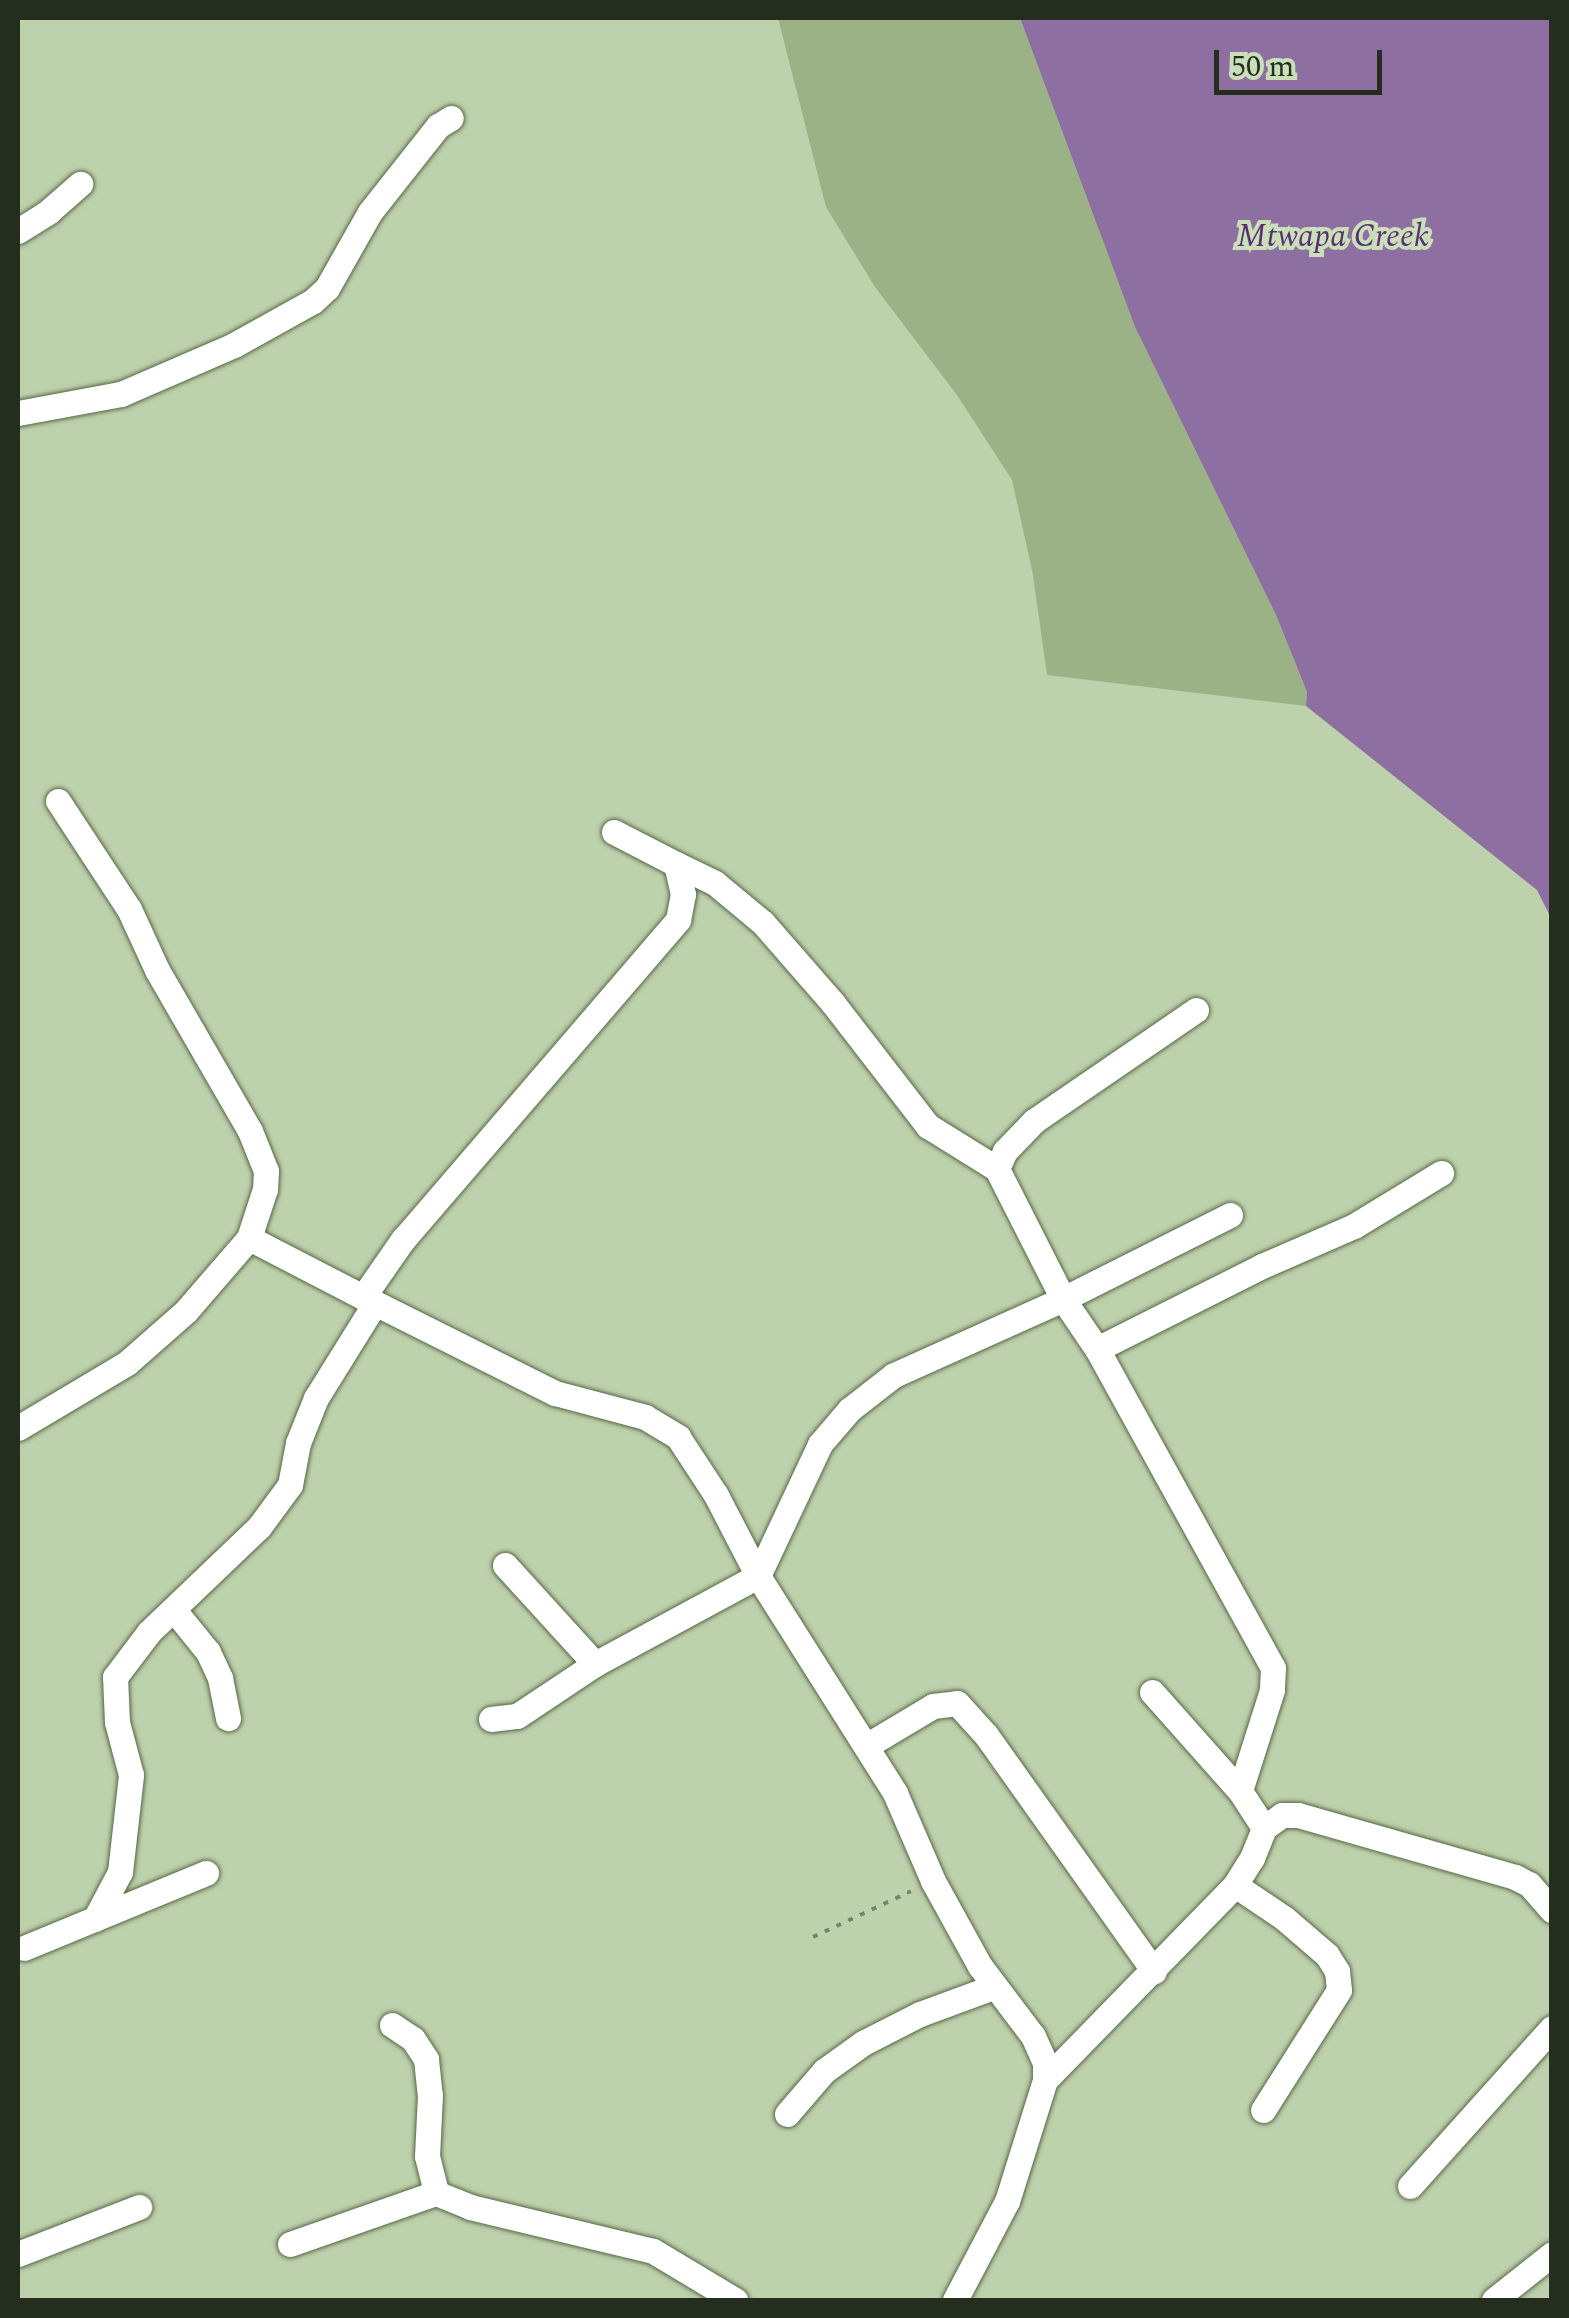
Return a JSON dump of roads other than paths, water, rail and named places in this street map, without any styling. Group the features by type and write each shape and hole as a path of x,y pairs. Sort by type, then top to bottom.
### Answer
{"street":[{"path":"18,413 98,400 136,388 234,346 313,301 327,288 370,212 438,126 451,118"},
{"path":"18,231 80,184"},
{"path":"18,1428 127,1364 186,1312 249,1238 266,1189 266,1171 250,1131 158,970 130,908 58,801"},
{"path":"614,832 714,883 763,923 832,1002 928,1126 997,1168 1063,1298 1097,1349 1276,1676 1240,1791"},
{"path":"95,1919 120,1872 131,1774 118,1722 115,1677 149,1632 259,1527 290,1485 298,1443 316,1398 404,1238 678,920 684,894 676,864"},
{"path":"997,1168 1005,1151 1034,1122 1196,1010"},
{"path":"1097,1349 1262,1266 1354,1226 1441,1173"},
{"path":"491,1719 511,1719 595,1664 758,1576 820,1444 849,1410 894,1375 1063,1298 1230,1215"},
{"path":"249,1238 556,1393 660,1424 689,1450 758,1576 895,1793 933,1881 992,1987 1042,2050 1045,2080 1006,2201 955,2300"},
{"path":"506,1565 595,1664"},
{"path":"174,1610 208,1652 220,1678 228,1718"},
{"path":"1152,1692 1240,1791 1264,1828"},
{"path":"866,1746 933,1706 957,1704 986,1735 1154,1971"},
{"path":"1045,2080 1235,1885 1264,1828 1282,1814 1298,1814 1514,1877 1529,1884 1552,1910"},
{"path":"20,1946 206,1874"},
{"path":"1235,1885 1284,1918 1327,1955 1337,1971 1338,1990 1263,2110"},
{"path":"787,2114 824,2072 864,2043 920,2014 992,1987"},
{"path":"392,2025 414,2039 426,2060 430,2095 427,2156 436,2193"},
{"path":"1410,2186 1552,2028"},
{"path":"290,2244 436,2193 470,2207 652,2251 735,2300"},
{"path":"18,2254 139,2207"},
{"path":"1494,2300 1552,2254"}],"water":[{"name":"Mtwapa Creek","path":"1020,18 1551,18 1551,918 1537,890 1306,706 1307,692 1276,615 1135,327"}]}
